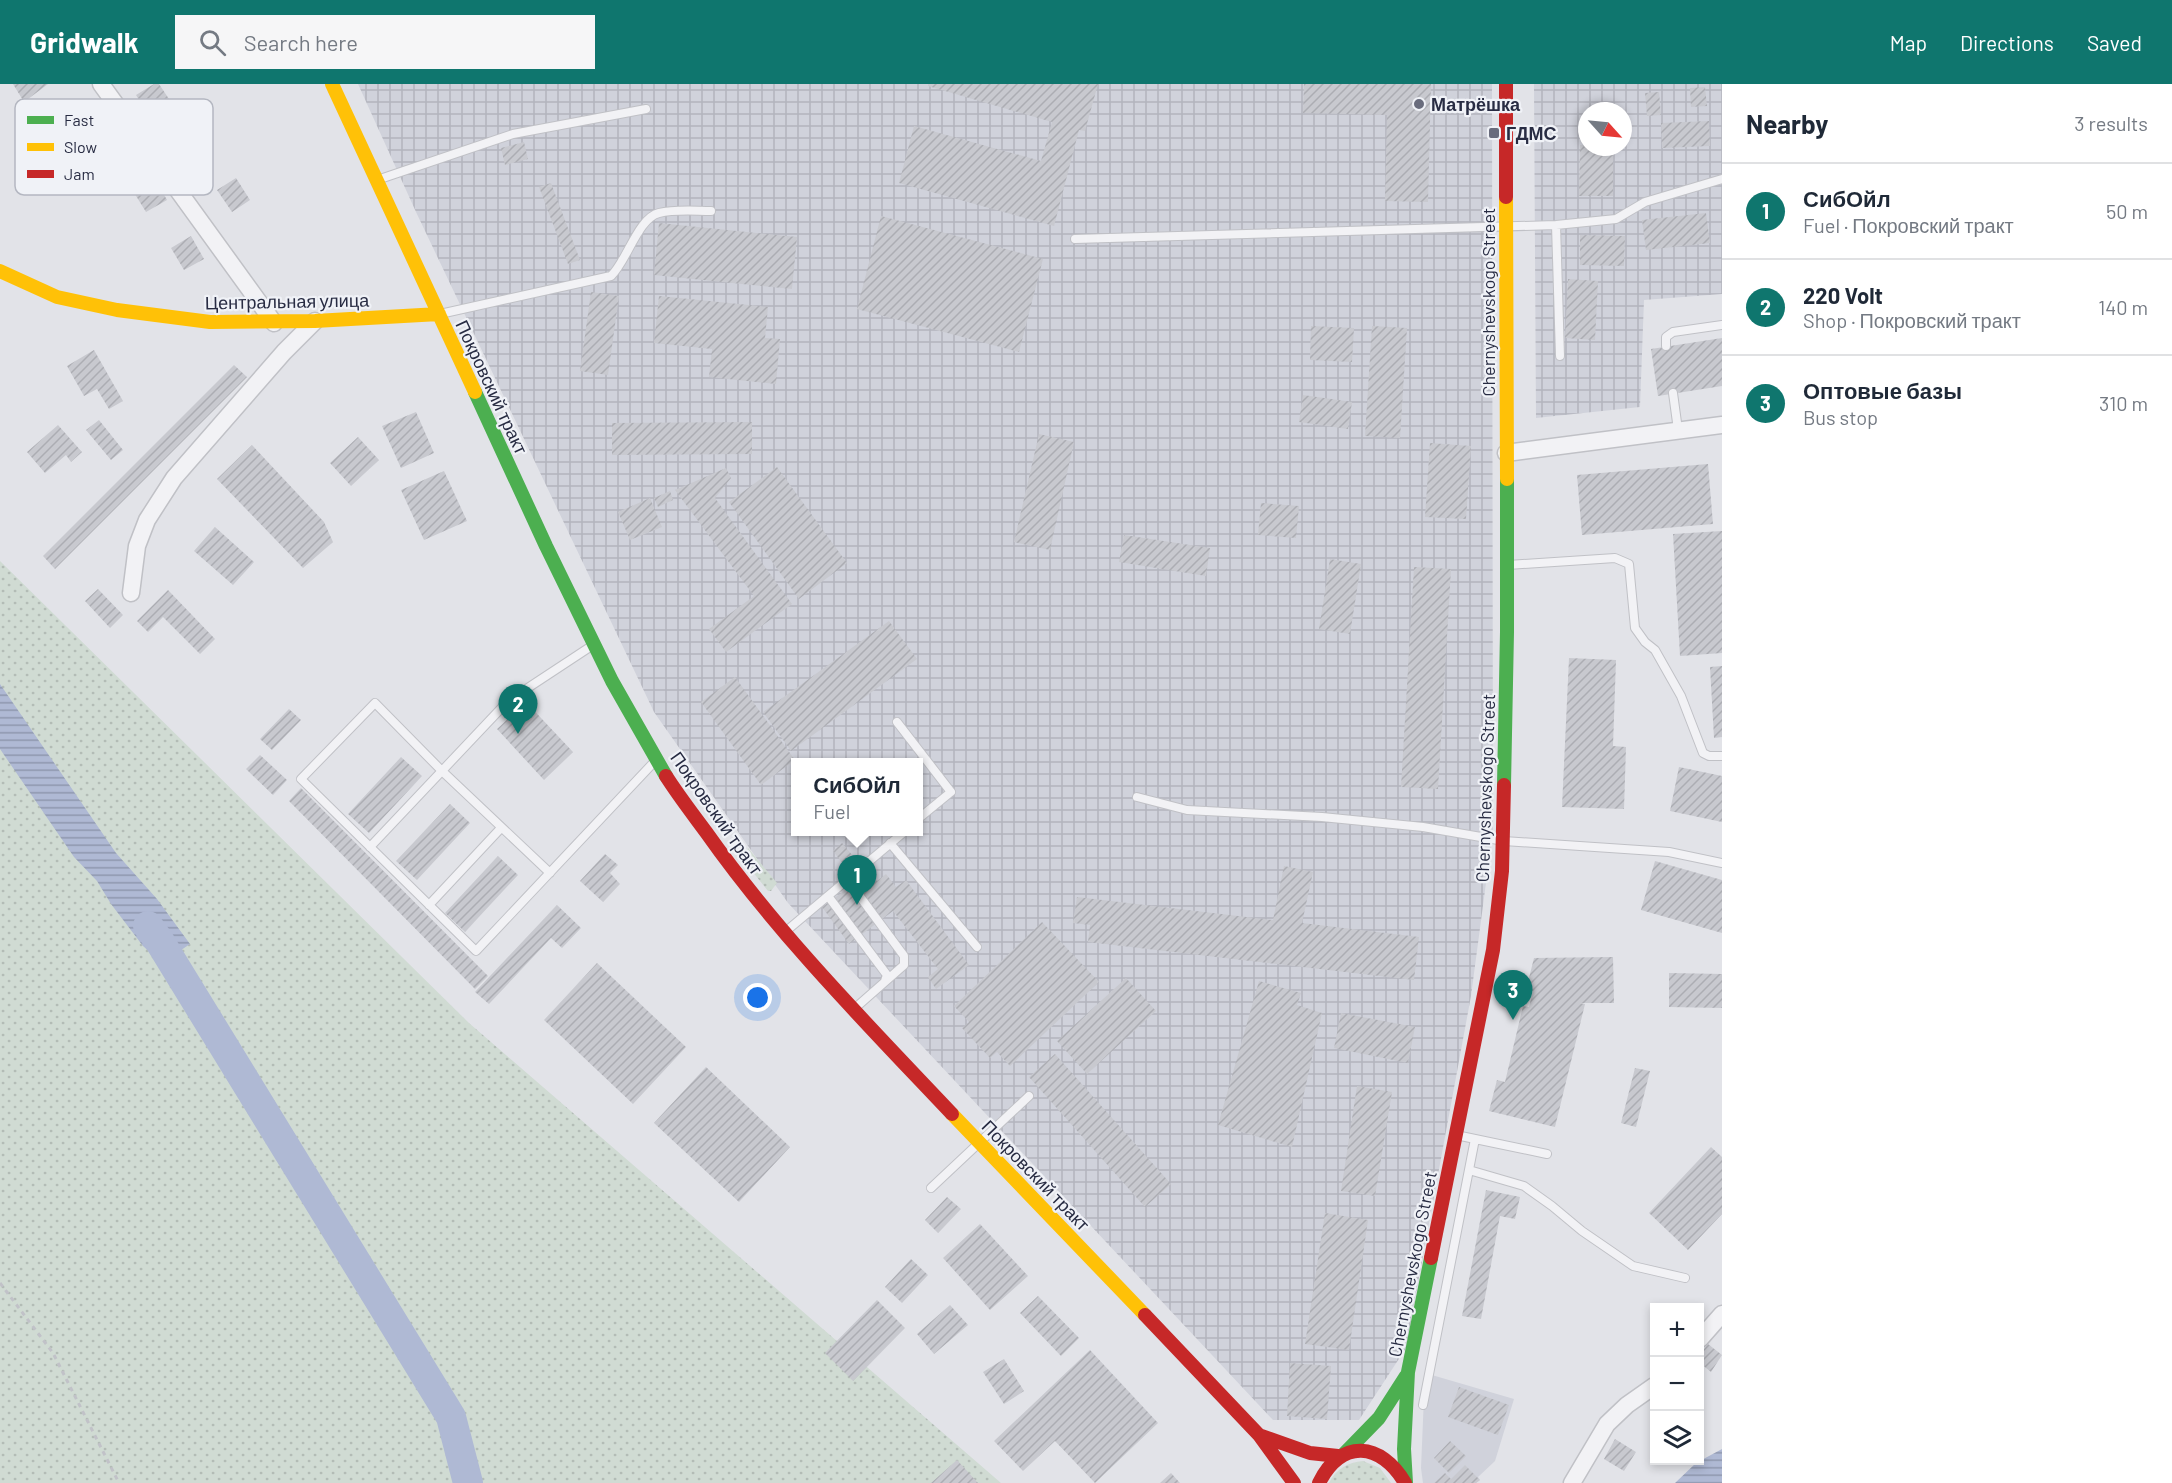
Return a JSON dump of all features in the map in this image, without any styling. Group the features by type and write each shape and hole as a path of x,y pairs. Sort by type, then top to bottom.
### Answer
{"main road":[{"name":"Покровский тракт","path":"332,84 594,644 612,681 668,780 732,869 784,933 853,1010 1259,1435 1294,1483"},
{"name":"Chernyshevskogo Street","path":"1406,1483 1404,1449 1408,1372 1499,911 1504,841 1507,566 1506,84"},
{"name":"Центральная улица","path":"0,271 57,297 117,310 210,322 274,323 439,314"},
{"path":"1319,1483 1327,1467 1365,1437 1381,1418 1408,1372"},
{"path":"1259,1435 1310,1453 1341,1455 1365,1450 1376,1452 1395,1464 1406,1483"}],"street":[{"path":"101,84 112,99"},
{"path":"181,195 274,323"},
{"path":"131,593 137,546 147,519 174,478 284,352 315,321"},
{"path":"1506,453 1722,425"},
{"path":"1704,1334 1722,1314"},
{"path":"1572,1483 1607,1424 1627,1405 1650,1389"}],"lane":[{"path":"377,180 513,134 646,109"},
{"path":"1076,239 1556,225 1616,219 1645,202 1722,179"},
{"path":"439,314 611,276 618,269 651,216 659,212 711,211"},
{"path":"1556,225 1560,356"},
{"path":"1666,346 1666,337 1672,332 1722,325"},
{"path":"1673,393 1678,430"},
{"path":"1507,566 1615,558 1629,564 1635,628 1645,642 1655,650 1681,696 1703,753 1709,756 1722,756"},
{"path":"370,847 508,701 594,644"},
{"path":"550,873 442,771 375,703 301,779 476,951 550,873 657,760"},
{"path":"897,722 951,792 923,815"},
{"path":"1137,797 1187,810 1225,814 1322,817 1423,827 1504,841 1669,852 1722,863"},
{"path":"429,905 501,828"},
{"path":"784,933 898,836"},
{"path":"890,843 977,947"},
{"path":"847,879 904,956 904,965 853,1010"},
{"path":"828,896 887,975 885,982"},
{"path":"931,1188 1029,1096"},
{"path":"1456,1135 1546,1154"},
{"path":"1423,1405 1475,1139"},
{"path":"1469,1170 1524,1186 1582,1231 1633,1266 1685,1278"}],"path":[{"path":"0,1283 53,1353 119,1483"}],"shaded area":[{"path":"358,84 1492,84 1493,830 1471,996 1406,1348 1359,1420 1273,1420 788,903 654,712 416,212"},
{"path":"1534,84 1722,84 1722,294 1644,300 1640,407 1536,418"},
{"path":"0,561 469,1023 1001,1483 0,1483"},
{"path":"748,848 777,883 771,891 768,891 744,861"},
{"path":"1425,1373 1514,1399 1495,1461 1478,1477 1480,1480 1476,1483 1423,1483 1421,1468"},
{"path":"1363,1461 1380,1468 1391,1483 1329,1483 1343,1467"}],"water":[{"path":"0,684 116,853 157,899 190,944 162,963 143,946 111,904 97,881 74,857 0,749"},
{"path":"1722,1449 1722,1483 1675,1483 1694,1465 1704,1465 1704,1459"}],"building":[{"path":"13,84 48,84 28,99 22,99"},
{"path":"154,84 159,84 169,99 138,99 136,95"},
{"path":"928,84 1098,84 1085,131 1079,130 1054,226 899,183 914,126 1041,161 1052,122 928,86"},
{"path":"1304,84 1431,84 1428,202 1385,201 1387,115 1303,113"},
{"path":"1705,87 1707,106 1691,107 1690,88"},
{"path":"1659,92 1661,115 1647,116 1645,93"},
{"path":"1709,121 1710,146 1662,148 1661,123"},
{"path":"524,142 528,159 505,165 501,148"},
{"path":"1580,156 1613,156 1613,196 1579,196"},
{"path":"236,178 250,200 232,212 217,190"},
{"path":"551,183 580,260 568,264 539,187"},
{"path":"135,195 164,195 167,200 146,212"},
{"path":"1706,213 1710,243 1646,250 1642,220"},
{"path":"881,216 1043,259 1019,352 857,309"},
{"path":"659,223 797,237 792,289 654,275"},
{"path":"1580,235 1625,236 1624,266 1580,265"},
{"path":"191,236 204,259 184,270 171,248"},
{"path":"1568,279 1598,281 1595,340 1565,338"},
{"path":"591,292 619,296 608,375 580,371"},
{"path":"659,296 768,307 765,338 780,339 776,384 709,377 712,349 654,343"},
{"path":"1311,326 1354,328 1352,362 1310,360"},
{"path":"1372,326 1407,328 1400,438 1365,436"},
{"path":"1722,338 1722,386 1658,396 1651,349"},
{"path":"94,350 123,401 109,409 97,389 84,396 67,366"},
{"path":"234,365 247,377 55,569 43,556"},
{"path":"1303,395 1352,402 1348,429 1299,422"},
{"path":"416,412 434,453 401,468 382,426"},
{"path":"99,420 123,450 111,460 86,430"},
{"path":"752,422 752,454 612,455 612,423"},
{"path":"58,425 82,452 71,462 66,455 45,473 27,452"},
{"path":"1039,434 1074,442 1050,550 1014,542"},
{"path":"358,437 379,460 351,486 330,463"},
{"path":"1430,443 1471,446 1466,519 1425,517"},
{"path":"252,445 324,522 333,542 303,568 217,479"},
{"path":"1708,464 1713,524 1582,535 1577,475"},
{"path":"777,467 847,563 799,599 729,502"},
{"path":"726,468 731,478 715,498 792,604 726,652 709,629 754,596 675,490"},
{"path":"444,471 467,521 424,540 401,490"},
{"path":"670,491 673,500 658,507 654,498"},
{"path":"650,498 662,527 630,540 618,512"},
{"path":"1261,503 1299,506 1296,538 1258,535"},
{"path":"215,527 254,562 233,585 194,551"},
{"path":"1722,531 1722,653 1680,656 1673,534"},
{"path":"1124,535 1210,548 1206,576 1119,562"},
{"path":"1330,559 1361,564 1350,634 1319,629"},
{"path":"1414,567 1451,569 1438,789 1401,787"},
{"path":"98,589 123,615 110,628 85,601"},
{"path":"168,590 215,639 200,654 163,617 148,632 137,621"},
{"path":"889,621 917,659 791,751 763,712"},
{"path":"1569,658 1616,660 1613,746 1626,747 1624,809 1562,807"},
{"path":"1722,666 1722,737 1714,738 1710,667"},
{"path":"735,677 794,758 791,758 791,763 761,785 701,702"},
{"path":"526,702 573,752 544,780 497,729"},
{"path":"289,709 301,720 272,750 260,739"},
{"path":"260,755 287,780 273,795 246,769"},
{"path":"401,757 422,776 369,833 348,814"},
{"path":"1679,767 1722,776 1722,822 1670,811"},
{"path":"301,788 488,976 475,989 289,801"},
{"path":"450,804 470,823 417,880 396,861"},
{"path":"842,843 853,856 843,864 833,851"},
{"path":"605,854 618,865 610,873 620,884 603,902 580,881"},
{"path":"498,856 518,875 465,932 445,913"},
{"path":"1655,861 1722,880 1722,933 1641,910"},
{"path":"1284,866 1313,872 1302,923 1419,937 1414,980 1088,942 1090,925 1073,923 1077,897 1273,920"},
{"path":"870,872 877,881 886,874 896,887 906,880 969,965 936,989 928,977 938,969 893,911 849,944 822,907"},
{"path":"557,905 581,928 562,948 551,938 489,1004 475,992"},
{"path":"1042,922 1099,982 1010,1066 997,1052 990,1058 962,1028 969,1022 954,1006"},
{"path":"1613,957 1614,1003 1580,1003 1585,1004 1555,1127 1489,1111 1497,1080 1505,1082 1523,1006 1529,1007 1533,991 1526,990 1534,958"},
{"path":"597,963 686,1047 633,1104 544,1020"},
{"path":"1669,973 1722,974 1722,1008 1669,1007"},
{"path":"1126,978 1156,1011 1087,1074 1057,1041"},
{"path":"1259,981 1301,993 1297,1005 1322,1013 1292,1147 1218,1125"},
{"path":"1341,1013 1415,1027 1408,1063 1334,1048"},
{"path":"1055,1054 1171,1184 1145,1207 1029,1077"},
{"path":"706,1067 790,1147 739,1202 654,1123"},
{"path":"1635,1068 1650,1071 1636,1127 1621,1123"},
{"path":"1357,1086 1392,1092 1375,1196 1341,1191"},
{"path":"1711,1147 1722,1157 1722,1214 1688,1250 1649,1213"},
{"path":"1486,1190 1520,1197 1515,1219 1500,1216 1481,1319 1462,1316"},
{"path":"947,1197 961,1209 938,1233 925,1220"},
{"path":"1325,1213 1368,1220 1349,1350 1305,1344"},
{"path":"980,1224 1028,1276 990,1310 943,1258"},
{"path":"911,1259 928,1275 902,1303 885,1287"},
{"path":"1038,1296 1079,1338 1061,1356 1020,1313"},
{"path":"877,1300 905,1328 853,1381 825,1353"},
{"path":"950,1305 968,1325 934,1354 917,1334"},
{"path":"1708,1344 1722,1355 1711,1372 1704,1366 1704,1349"},
{"path":"1090,1350 1158,1423 1095,1483 1055,1441 1023,1471 994,1441"},
{"path":"1004,1359 1024,1391 1004,1404 983,1372"},
{"path":"1290,1363 1331,1366 1327,1419 1287,1416"},
{"path":"1459,1387 1509,1405 1498,1435 1448,1417"},
{"path":"1615,1439 1636,1452 1624,1471 1604,1459"},
{"path":"1450,1441 1466,1456 1449,1473 1434,1458"},
{"path":"957,1460 978,1483 931,1483"},
{"path":"1465,1465 1480,1480 1476,1483 1434,1483 1445,1473 1451,1479"},
{"path":"1171,1473 1180,1483 1160,1483"}],"waterway":[{"path":"148,926 160,942 451,1417 468,1483"}],"traffic: fast":[{"path":"475,392 546,546 612,681 666,776"},
{"path":"1504,785 1507,479"},
{"path":"1406,1483 1404,1449 1408,1372 1431,1258"},
{"path":"1344,1454 1379,1418 1406,1376"}],"traffic: slow":[{"path":"332,84 475,392"},
{"path":"1506,197 1507,479"},
{"path":"0,271 57,297 117,310 210,322 315,321 439,314"},
{"path":"952,1114 1145,1315"}],"traffic: jam":[{"path":"1506,84 1506,197"},
{"path":"666,776 734,870 793,942 855,1012 952,1114"},
{"path":"1431,1258 1493,950 1502,871 1504,785"},
{"path":"1145,1315 1259,1435 1294,1483"},
{"path":"1259,1435 1310,1453 1338,1456"},
{"path":"1319,1483 1328,1468 1338,1458 1350,1452 1361,1451 1373,1453 1385,1459 1405,1483"}],"place":[{"name":"Матрёшка","path":"1419,104"},
{"name":"ГДМС","path":"1494,133"},
{"name":"220 Volt","path":"518,734"},
{"name":"СибОйл","path":"857,905"},
{"name":"Оптовые базы","path":"1513,1020"}]}
